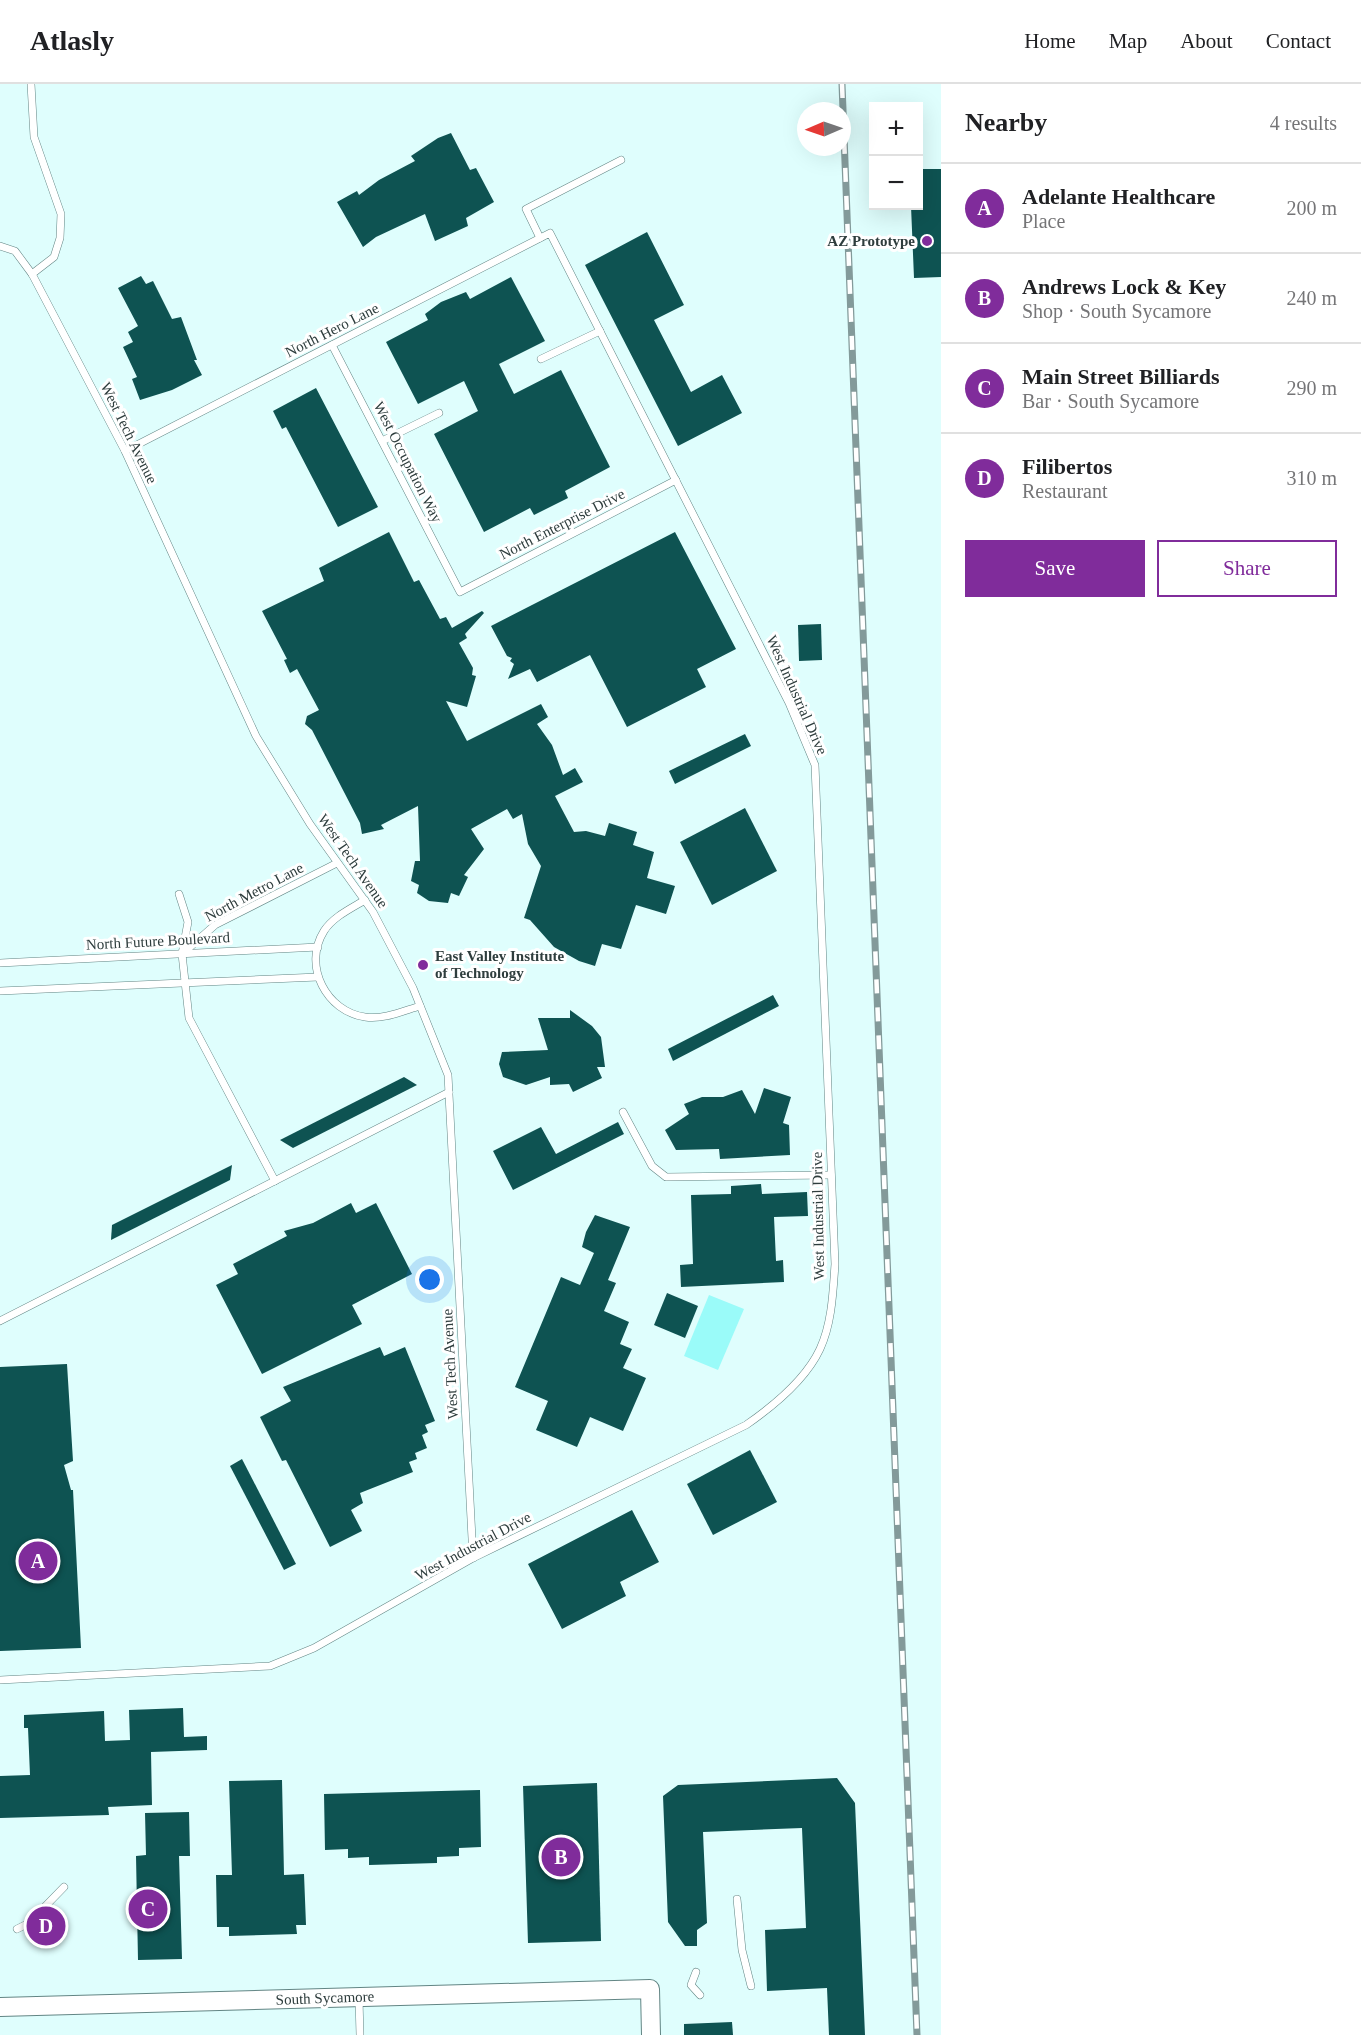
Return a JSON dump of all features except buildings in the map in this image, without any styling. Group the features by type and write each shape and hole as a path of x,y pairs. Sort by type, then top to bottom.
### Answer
{"street":[{"name":"South Sycamore","path":"0,2007 650,1989 651,2035"}],"lane":[{"path":"30,84 34,137 61,214 60,238 54,256 32,274"},
{"path":"540,238 526,209 621,160"},
{"name":"North Hero Lane","path":"125,451 550,233"},
{"name":"West Industrial Drive","path":"0,1680 270,1666 314,1648 473,1558 746,1425 772,1407 819,1350 832,1311 835,1264 815,765 789,703 550,233"},
{"name":"West Tech Avenue","path":"0,246 15,251 32,274 125,451 252,728 293,798 373,912 420,1006 448,1075 473,1558"},
{"path":"541,359 600,331"},
{"name":"West Occupation Way","path":"332,345 460,592"},
{"path":"382,441 439,413"},
{"name":"North Enterprise Drive","path":"460,592 676,480"},
{"name":"North Metro Lane","path":"182,954 215,925 337,863"},
{"path":"179,894 188,922 182,954 189,1018 275,1181"},
{"path":"364,900 333,920 324,932 318,947 318,976 325,992 351,1014 368,1018 420,1006"},
{"name":"North Future Boulevard","path":"0,963 318,947"},
{"path":"0,991 318,976"},
{"path":"0,1321 449,1092"},
{"path":"623,1112 652,1166 666,1177 831,1175"},
{"path":"17,1929 29,1923 64,1887"},
{"path":"737,1899 742,1950 751,1986"},
{"path":"696,1972 691,1985 700,1995"},
{"path":"359,1997 360,2035"}],"shaded area":[{"path":"709,1295 744,1309 718,1370 684,1356"}],"railway":[{"path":"842,84 917,2035"}],"place":[{"name":"AZ Prototype","path":"927,241"},
{"name":"East Valley Institute of Technology","path":"423,965"},
{"name":"Adelante Healthcare","path":"38,1561"},
{"name":"Andrews Lock & Key","path":"561,1857"},
{"name":"Main Street Billiards","path":"148,1909"},
{"name":"Filibertos","path":"46,1926"}]}
